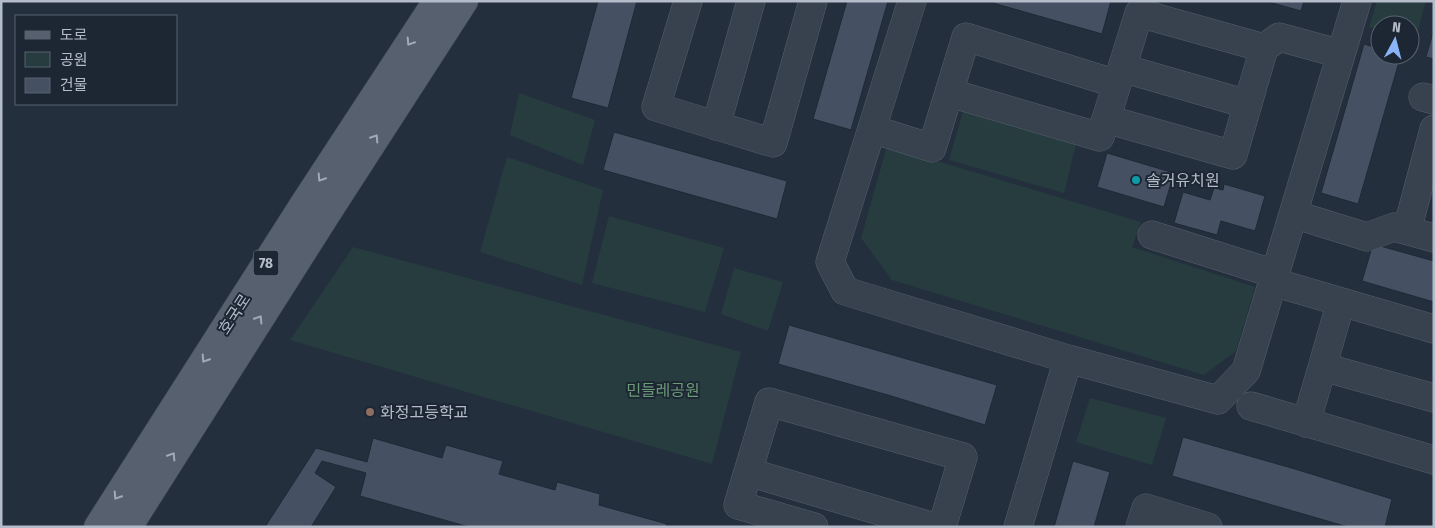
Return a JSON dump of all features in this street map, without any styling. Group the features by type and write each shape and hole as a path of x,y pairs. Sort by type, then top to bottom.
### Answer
{"main road":[{"name":"호국로","path":"98,527 306,201 437,1"},
{"name":"호국로","path":"128,527 464,1"}],"lane":[{"path":"688,1 656,107 773,143 813,1"},
{"path":"716,126 752,1"},
{"path":"912,1 830,262 846,291 1068,359 1218,400 1246,371 1357,1"},
{"path":"950,93 1100,137 1139,12 1264,48"},
{"path":"872,129 932,148 966,37 1119,76 1247,104"},
{"path":"1106,119 1233,155 1264,48 1279,37 1341,54"},
{"path":"1406,230 1429,164 1434,129"},
{"path":"1293,214 1367,237 1394,226 1434,238"},
{"path":"1152,235 1341,302 1434,329"},
{"path":"1306,423 1341,302"},
{"path":"1018,527 1068,359"},
{"path":"1322,367 1434,398"},
{"path":"814,527 738,505 769,402 963,457 942,527"},
{"path":"1251,406 1434,460"},
{"path":"748,472 934,527"},
{"path":"1140,527 1146,508 1208,527"}],"green space":[{"path":"1377,1 1426,1 1420,23 1420,15 1373,15"},
{"path":"519,93 595,120 583,165 510,135"},
{"path":"963,111 1076,144 1064,193 949,160"},
{"path":"887,146 1141,222 1132,247 1255,287 1236,351 1204,375 892,280 861,238"},
{"path":"507,157 603,190 582,285 480,252"},
{"path":"609,216 724,248 705,312 592,283"},
{"name":"민들레공원","path":"353,247 741,352 712,464 290,340"},
{"path":"734,268 783,282 768,331 721,314"},
{"path":"1090,398 1166,418 1152,465 1076,442"}],"building":[{"path":"598,1 637,1 608,108 571,98"},
{"path":"847,1 888,1 851,130 813,119"},
{"path":"986,1 1111,1 1102,34"},
{"path":"1265,1 1304,1 1301,11"},
{"path":"1434,29 1434,59 1426,57"},
{"path":"1364,44 1370,46 1370,65 1398,65 1358,204 1321,193"},
{"path":"614,132 787,181 777,219 603,170"},
{"name":"솔거유치원","path":"1107,153 1174,173 1164,207 1097,187"},
{"path":"1224,184 1265,196 1255,231 1221,221 1217,235 1174,223 1183,192 1210,200 1214,188 1223,190"},
{"path":"1373,244 1434,261 1434,302 1362,281"},
{"path":"789,325 997,385 985,425 778,364"},
{"path":"1183,437 1392,499 1385,527 1348,527 1172,476"},
{"path":"373,438 442,458 446,445 503,461 499,474 555,490 557,482 600,494 599,505 667,524 666,527 469,527 360,496 366,473 322,461 315,473 336,487 311,527 265,527 316,448 367,462"},
{"path":"1073,461 1110,472 1094,527 1054,527"}],"place":[{"name":"솔거유치원","path":"1136,180"},
{"name":"화정고등학교","path":"370,412"}]}
